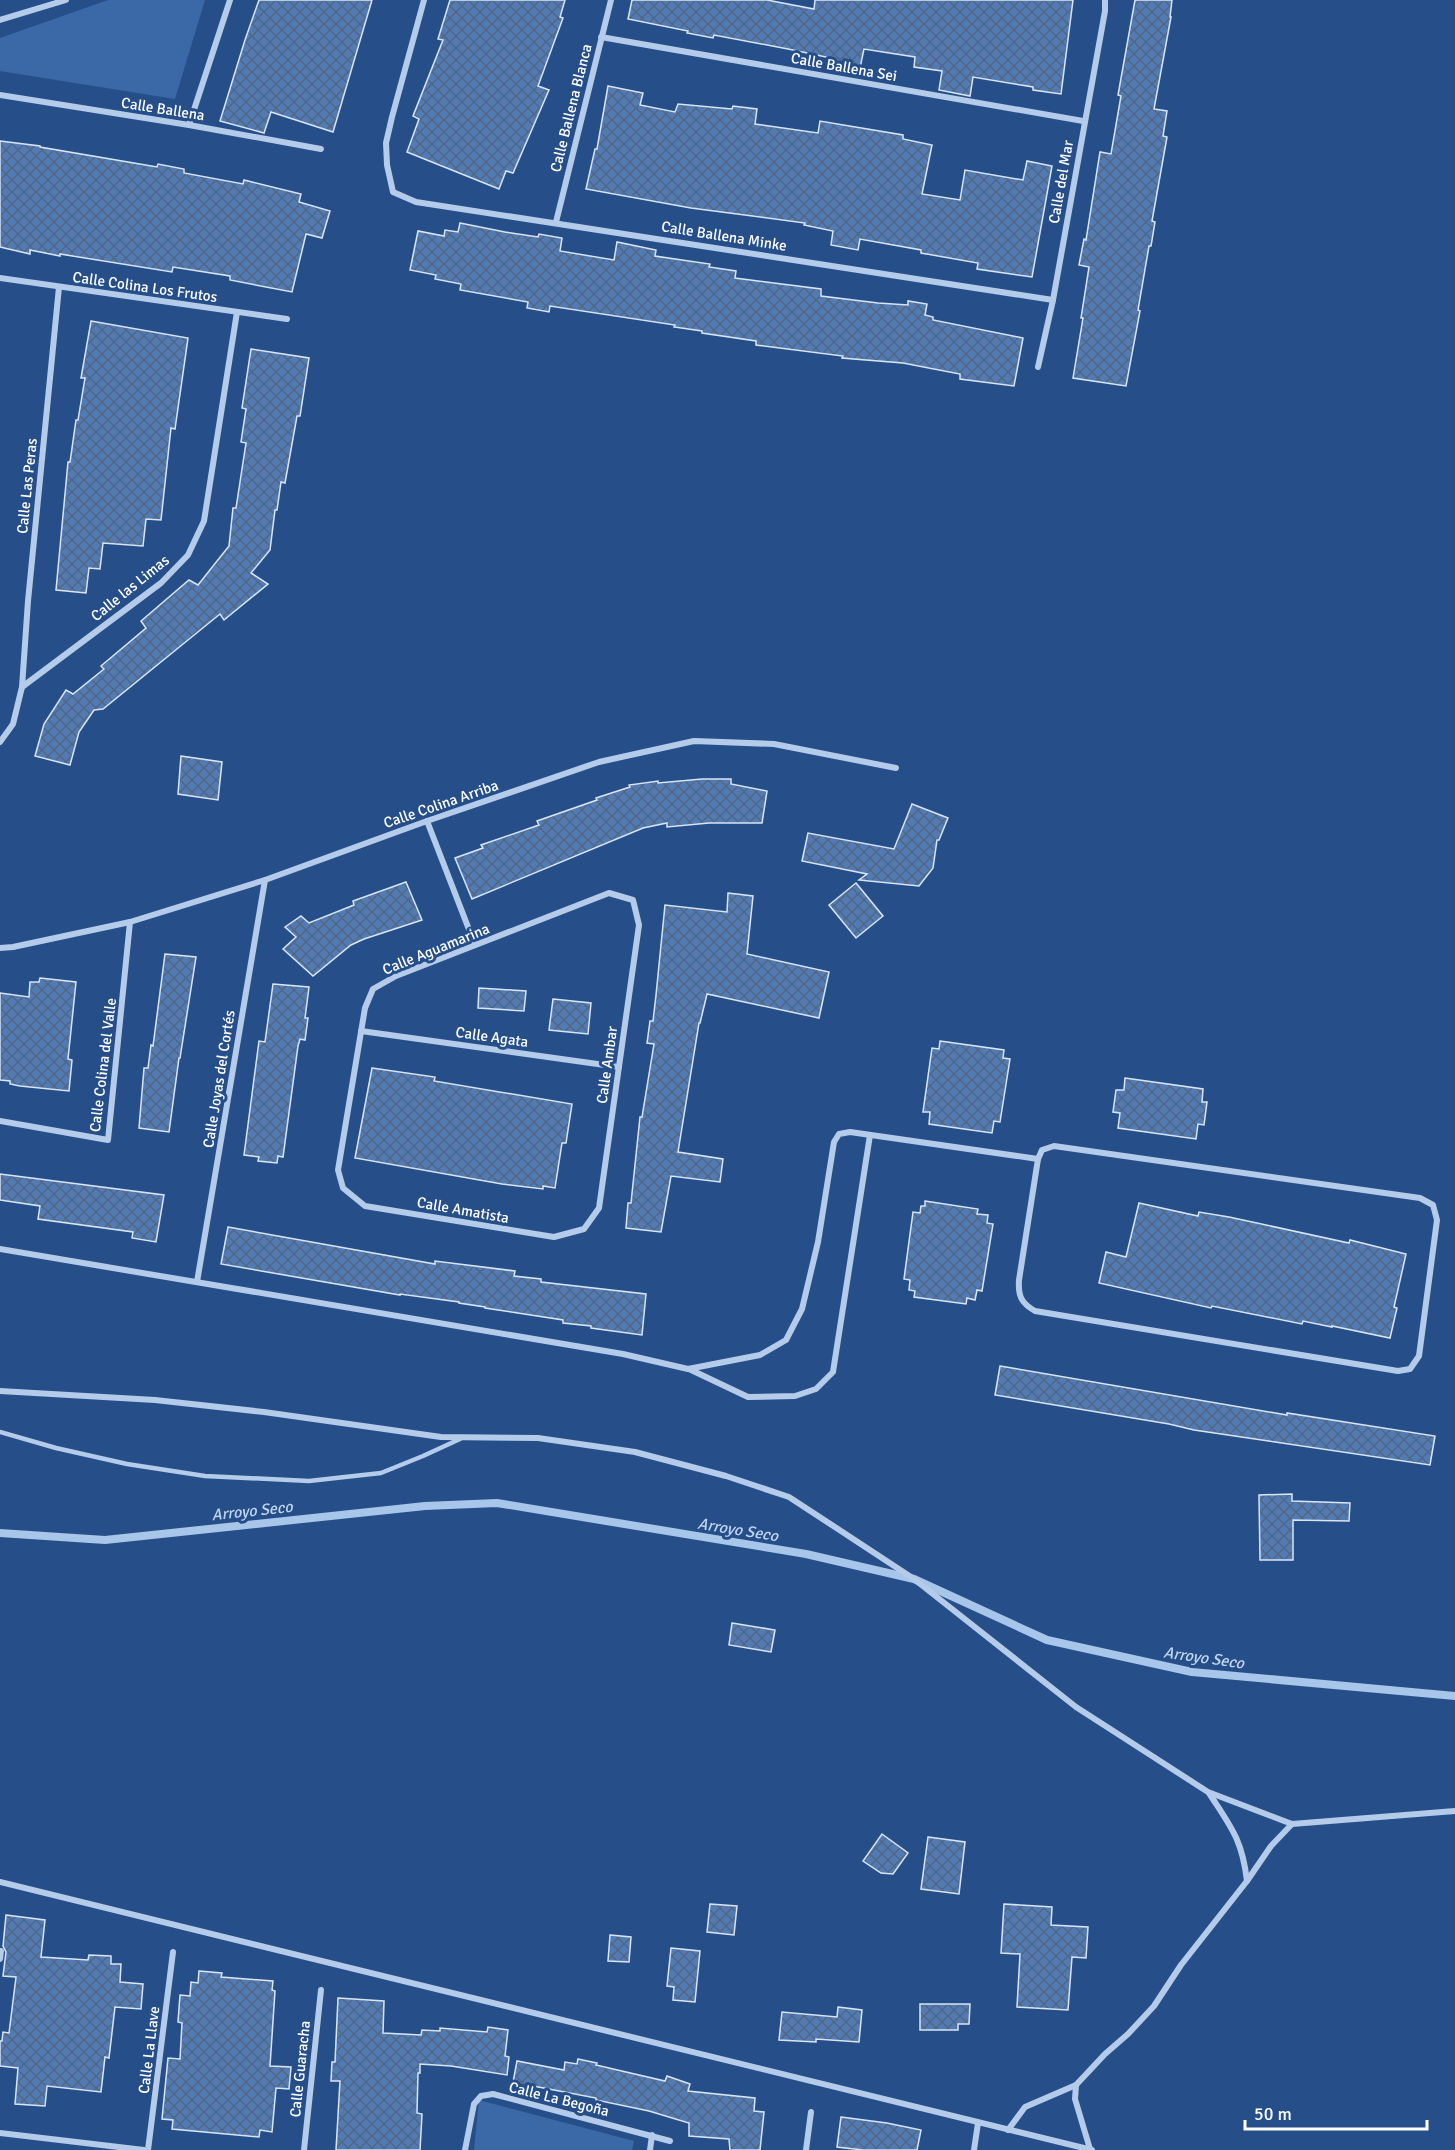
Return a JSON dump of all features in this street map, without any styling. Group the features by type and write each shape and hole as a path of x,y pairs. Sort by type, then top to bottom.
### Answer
{"street":[{"path":"0,20 66,0"},
{"path":"189,124 231,0"},
{"name":"Calle Ballena Minke","path":"424,0 386,143 387,165 393,192 416,202 1053,300"},
{"name":"Calle Ballena Blanca","path":"556,222 611,0"},
{"name":"Calle del Mar","path":"1038,367 1053,300 1105,1"},
{"name":"Calle Ballena Sei","path":"601,37 1083,121"},
{"name":"Calle Ballena","path":"0,95 189,124 321,150"},
{"name":"Calle Colina Los Frutos","path":"0,279 287,320"},
{"name":"Calle Las Peras","path":"22,687 28,601 59,287"},
{"name":"Calle las Limas","path":"22,687 161,583 188,555 204,521 237,312"},
{"path":"0,742 13,724 22,687"},
{"name":"Calle Colina Arriba","path":"0,948 130,922 265,879 599,762 694,741 774,744 896,768"},
{"path":"427,821 475,945"},
{"name":"Calle Joyas del Cortés","path":"197,1282 265,879"},
{"name":"Calle Aguamarina","path":"343,1188 338,1170 365,1008 373,989 396,976 609,894 633,900"},
{"name":"Calle Ambar","path":"584,1229 599,1208 639,925 633,900"},
{"name":"Calle Colina del Valle","path":"0,1121 108,1140 130,922"},
{"name":"Calle Agata","path":"361,1031 619,1067"},
{"path":"688,1369 760,1355 786,1341 802,1309 818,1242 834,1142 839,1134 850,1132 1038,1159"},
{"path":"0,1249 623,1354 688,1369 748,1397 795,1396 816,1389 833,1372 870,1135"},
{"path":"1054,1146 1420,1198 1433,1205 1437,1220 1419,1356 1410,1369 1398,1371 1035,1311 1023,1304 1018,1294 1038,1159 1042,1150 1054,1146"},
{"name":"Calle Amatista","path":"343,1188 365,1206 554,1238 584,1229"},
{"path":"0,1391 155,1400 264,1412 441,1437 538,1438 635,1452 726,1476 789,1497 914,1579 1076,1707 1208,1792 1293,1824 1455,1811"},
{"path":"1208,1792 1236,1833 1244,1855 1247,1881"},
{"path":"1008,2130 1025,2107 1076,2085 1154,2007 1181,1965 1247,1881 1271,1846 1293,1824"},
{"path":"0,1882 1091,2150"},
{"path":"0,1959 1,1951"},
{"name":"Calle La Llave","path":"146,2150 173,1952"},
{"name":"Calle Guaracha","path":"304,2150 321,1990"},
{"path":"1076,2085 1075,2099 1091,2150"},
{"name":"Calle La Begoña","path":"465,2150 474,2104 480,2096 493,2094 670,2140"},
{"path":"806,2150 811,2112"},
{"path":"974,2150 978,2123"},
{"path":"0,2133 146,2150"},
{"path":"650,2150 652,2135"}],"lane":[{"path":"0,1432 56,1448 127,1464 205,1476 309,1481 381,1473 465,1436"}],"shaded area":[{"path":"108,0 205,0 175,99 0,71 0,38"},
{"path":"479,2100 634,2141 632,2150 474,2150"}],"building":[{"path":"259,0 372,0 333,132 271,112 264,133 220,121"},
{"path":"450,0 565,0 560,17 563,18 538,86 549,90 513,173 506,171 499,189 407,152 419,119 413,116 443,40 438,39"},
{"path":"632,0 767,0 814,9 815,0 1073,0 1061,94 973,77 970,96 939,90 942,71 914,67 915,57 864,49 860,68 830,63 831,58 714,35 713,38 628,19"},
{"path":"1135,0 1172,0 1154,109 1167,111 1163,136 1167,137 1152,221 1155,222 1126,386 1073,378 1089,267 1079,265 1084,239 1086,240 1100,152 1111,154 1121,96 1118,95"},
{"path":"608,86 643,93 640,105 675,112 678,104 732,109 733,106 757,109 755,124 818,133 820,121 903,135 903,139 932,145 922,194 960,200 965,170 1023,180 1027,161 1052,166 1032,277 977,269 978,263 860,239 858,250 831,245 833,231 804,225 805,223 691,208 586,189 595,149 597,149"},
{"path":"0,141 157,167 158,164 184,169 184,173 243,184 244,180 301,194 299,202 330,211 322,238 306,234 292,292 230,280 230,276 173,267 172,272 30,250 30,254 0,247"},
{"path":"460,223 538,237 539,234 562,238 560,251 614,260 617,242 656,250 655,256 710,264 709,267 736,271 735,278 821,289 821,296 878,303 908,305 908,301 927,304 925,315 933,317 933,320 1023,338 1014,386 960,379 960,374 903,363 842,358 843,356 756,345 756,341 702,333 702,331 674,327 675,325 550,306 549,312 527,308 528,302 460,290 461,284 435,279 436,275 410,270 418,231 444,236 445,230 458,232"},
{"path":"91,321 188,338 175,429 171,428 161,520 146,519 143,546 103,543 100,569 89,568 86,593 56,590 68,462 70,462 85,378 81,378"},
{"path":"251,349 309,358 300,416 297,416 285,483 281,482 277,510 275,510 270,550 251,573 268,584 224,620 220,614 103,709 94,710 79,732 70,765 35,756 44,724 66,690 73,694 104,669 101,666 146,628 141,621 189,580 198,585 229,546 233,508 236,508 246,443 241,442 246,409 242,408"},
{"path":"181,756 222,762 218,800 178,794"},
{"path":"731,779 731,784 767,791 762,823 709,823 667,827 667,823 643,828 472,899 455,858 483,848 481,845 539,825 537,821 597,800 596,798 630,787 629,785"},
{"path":"912,804 948,818 937,840 933,868 919,886 859,880 867,874 802,861 808,833 894,849"},
{"path":"406,882 422,920 351,945 313,976 283,949 296,937 285,927 301,916 309,923 354,905 353,901"},
{"path":"856,883 883,916 856,938 829,905"},
{"path":"728,893 753,896 747,954 829,972 819,1018 707,994 699,1023 678,1152 723,1159 720,1182 671,1176 661,1232 626,1228 628,1203 631,1203 640,1117 642,1117 654,1044 647,1043 650,1021 653,1021 665,905 727,912"},
{"path":"165,954 196,957 169,1132 139,1128 144,1068 148,1068 151,1045 153,1046"},
{"path":"40,978 76,982 68,1059 72,1060 69,1091 20,1086 10,1084 10,1081 0,1080 0,993 29,997 30,982 39,982"},
{"path":"273,984 309,987 305,1040 300,1039 298,1046 283,1157 278,1156 277,1163 258,1161 259,1157 244,1155 259,1041 265,1042"},
{"path":"479,988 526,991 524,1011 478,1008"},
{"path":"553,999 591,1003 588,1034 549,1030"},
{"path":"940,1041 1004,1050 1003,1058 1010,1059 1000,1122 994,1121 992,1133 929,1124 930,1112 923,1112 932,1048 939,1049"},
{"path":"372,1068 435,1077 434,1081 572,1104 566,1143 562,1143 555,1188 543,1186 543,1189 502,1184 355,1158"},
{"path":"1125,1078 1203,1089 1202,1102 1207,1102 1204,1125 1198,1124 1196,1139 1118,1128 1120,1113 1113,1112 1116,1090 1124,1090"},
{"path":"0,1174 164,1195 156,1242 132,1238 133,1232 38,1219 40,1206 0,1200"},
{"path":"925,1201 978,1209 977,1214 988,1215 987,1223 993,1224 982,1291 977,1290 975,1300 967,1298 966,1304 914,1297 915,1291 909,1290 910,1280 904,1279 913,1212 920,1213 921,1206 925,1206"},
{"path":"1139,1203 1198,1216 1199,1212 1229,1217 1349,1243 1350,1240 1406,1254 1394,1307 1397,1308 1390,1338 1303,1321 1302,1324 1212,1306 1211,1308 1099,1283 1106,1252 1126,1257"},
{"path":"228,1227 435,1264 435,1261 515,1271 514,1276 541,1279 541,1282 646,1294 642,1335 563,1323 563,1320 459,1302 400,1295 221,1264"},
{"path":"1000,1366 1287,1415 1287,1413 1435,1436 1430,1465 1194,1430 995,1395"},
{"path":"1292,1494 1292,1501 1350,1503 1349,1521 1293,1520 1293,1560 1260,1560 1259,1495"},
{"path":"732,1623 775,1630 771,1652 729,1645"},
{"path":"882,1834 908,1853 893,1874 881,1873 863,1861"},
{"path":"928,1837 965,1842 959,1894 921,1889"},
{"path":"710,1904 737,1906 734,1935 707,1932"},
{"path":"1004,1904 1052,1907 1051,1925 1088,1927 1086,1958 1072,1957 1068,2010 1017,2007 1020,1954 1001,1953"},
{"path":"6,1915 45,1920 41,1957 88,1960 89,1955 111,1956 111,1964 121,1964 120,1982 143,1984 141,2009 115,2007 109,2058 105,2057 101,2092 47,2086 45,2106 15,2104 18,2068 0,2066 0,2041 2,2041 3,2032 9,2033 16,1977 3,1976 6,1952 3,1946"},
{"path":"610,1935 631,1937 629,1962 608,1961"},
{"path":"671,1948 700,1951 695,2002 673,2000 674,1987 667,1986"},
{"path":"199,1971 222,1973 221,1977 273,1981 272,1990 275,1991 270,2066 291,2067 289,2089 276,2088 272,2132 260,2130 259,2137 172,2129 173,2120 162,2119 168,2058 180,2059 182,2023 178,2022 180,1995 190,1996 191,1982 198,1983"},
{"path":"338,1998 384,2001 383,2033 421,2035 422,2030 440,2031 440,2028 487,2032 488,2027 508,2030 505,2056 509,2057 507,2075 451,2066 420,2064 417,2113 422,2114 420,2150 336,2150 340,2081 331,2081 332,2062 335,2062"},
{"path":"920,2004 970,2004 969,2024 958,2024 958,2030 920,2030"},
{"path":"838,2007 862,2010 859,2042 816,2039 816,2042 779,2040 782,2012 837,2017"},
{"path":"578,2059 665,2081 667,2076 690,2084 688,2091 755,2098 754,2111 764,2112 760,2150 730,2150 729,2139 689,2136 689,2123 649,2111 596,2100 596,2098 533,2086 531,2099 511,2093 517,2061 564,2070 565,2062 577,2064"},
{"path":"841,2117 921,2130 917,2150 863,2150 837,2147"}],"waterway":[{"name":"Arroyo Seco","path":"0,1533 105,1540 425,1506 497,1503 806,1554 914,1579 1047,1640 1192,1672 1455,1696"}]}
